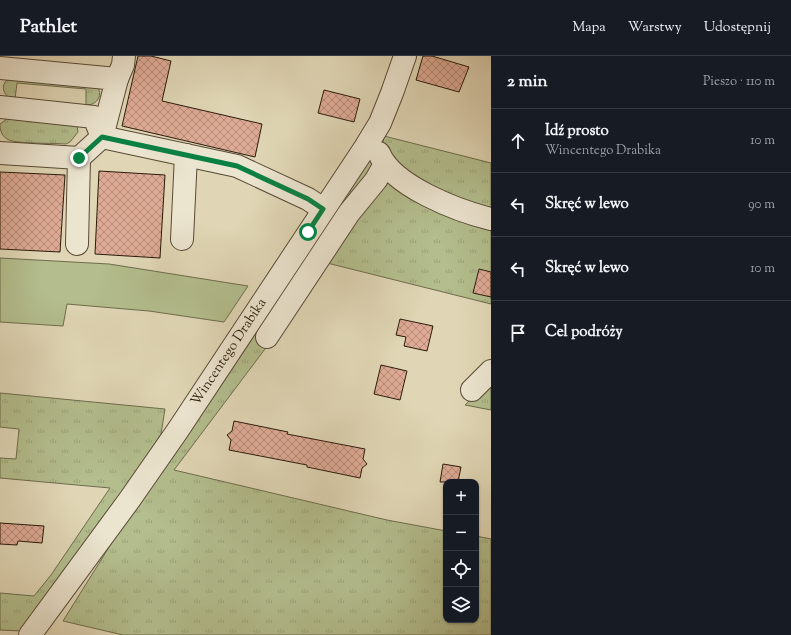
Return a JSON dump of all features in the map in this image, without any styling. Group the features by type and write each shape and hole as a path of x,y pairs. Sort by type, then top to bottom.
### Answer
{"street":[{"path":"0,153 79,158 102,137 117,79 123,65 124,56"},
{"name":"Wincentego Drabika","path":"30,635 130,499 178,430 366,146 380,123 405,56"},
{"path":"0,68 36,64 117,79"},
{"path":"0,107 94,117 102,137"},
{"path":"102,137 237,166 308,199 323,209"},
{"path":"366,146 378,151 385,164 404,181 433,198 475,215 491,219"},
{"path":"182,239 186,155"},
{"path":"77,244 79,158"},
{"path":"267,337 349,213 376,180 385,164"},
{"path":"472,390 491,371"}],"green space":[{"path":"10,77 97,85 100,92 98,99 94,103 86,105 86,89 17,83 15,99 8,97 3,89 5,82"},
{"path":"8,118 77,125 78,132 70,142 66,144 28,143 9,140 2,134 0,129 0,124"},
{"path":"384,136 491,163 491,215 434,194 386,155 383,143"},
{"path":"367,159 378,161 268,345 174,470 387,520 443,530 443,623 479,623 479,537 491,539 491,635 123,635 63,621 134,507"},
{"path":"385,177 491,223 491,304 327,263"},
{"path":"0,258 109,264 248,286 224,322 149,311 67,304 63,326 0,322"},
{"path":"491,381 491,410 465,405"},
{"path":"0,393 165,409 161,434 117,503 22,631 0,630 0,593 34,596 51,575 110,488 0,478 0,458 16,459 19,429 0,427"}],"building":[{"path":"138,56 151,56 171,61 162,101 262,124 255,157 122,126"},
{"path":"423,56 432,56 469,67 459,92 416,80"},
{"path":"324,90 360,99 354,122 318,113"},
{"path":"99,171 165,175 160,258 95,254"},
{"path":"0,172 65,175 60,252 0,249"},
{"path":"479,269 491,272 491,297 473,293"},
{"path":"400,319 433,326 427,351 404,346 406,337 396,335"},
{"path":"381,365 407,371 400,400 374,394"},
{"path":"234,421 288,432 287,434 365,449 363,459 367,464 362,468 360,478 307,467 307,465 229,450 231,440 227,435 232,431"},
{"path":"443,464 461,467 459,479 443,479 443,482 440,482"},
{"path":"0,523 44,526 42,543 18,541 17,545 0,544"}],"route":[{"path":"79,158 102,137 237,166 308,199 323,209 308,232"}]}
